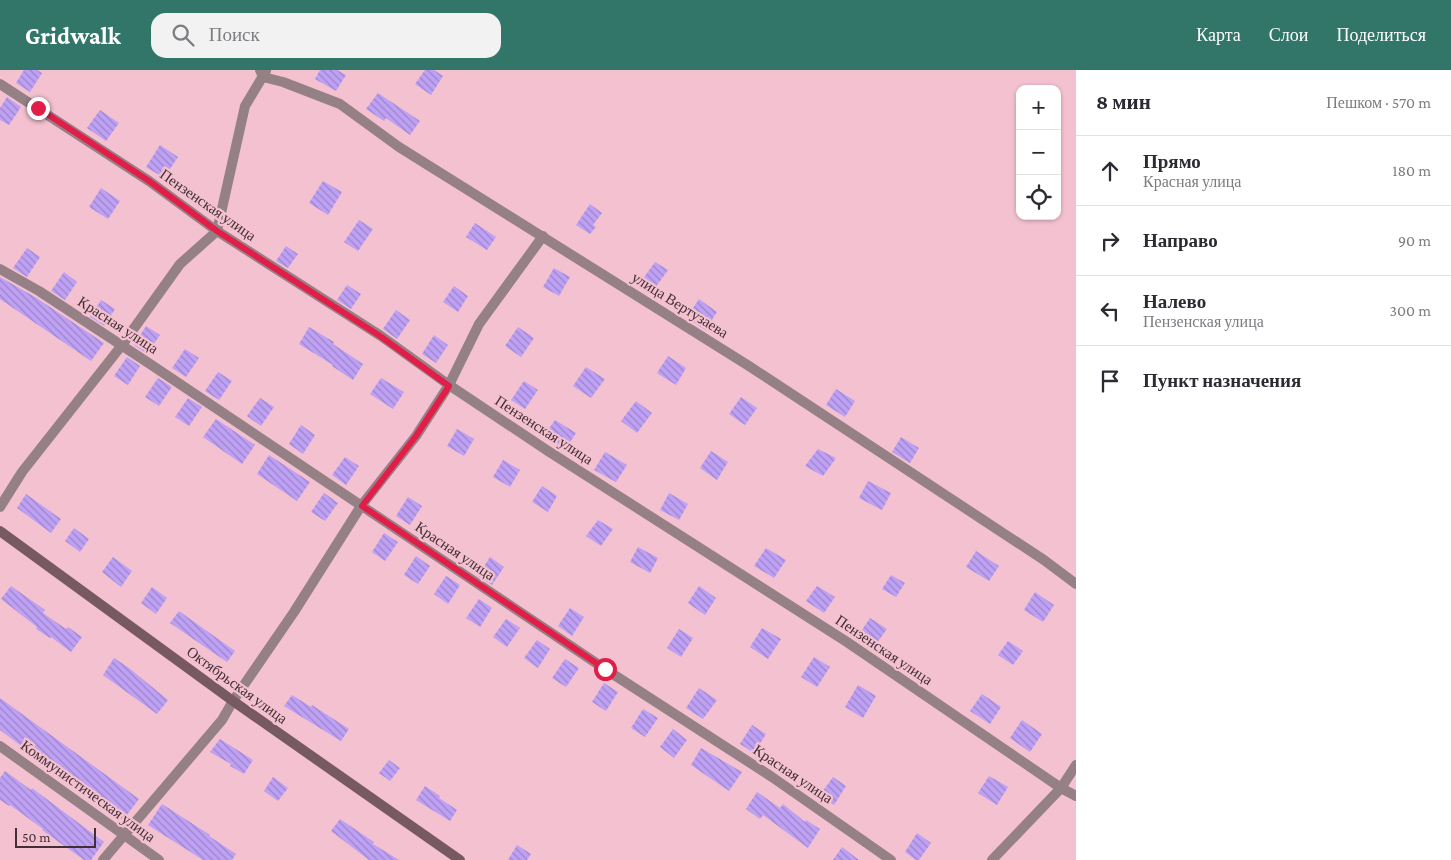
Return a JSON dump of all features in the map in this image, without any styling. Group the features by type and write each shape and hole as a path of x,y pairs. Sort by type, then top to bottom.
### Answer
{"main road":[{"name":"Октябрьская улица","path":"0,531 233,701 460,860"}],"street":[{"path":"0,507 22,472 122,346 180,264 217,231 245,106 263,72"},
{"name":"улица Вертузаева","path":"263,72 283,82 340,104 399,147 749,366 1044,560 1076,584"},
{"name":"Пензенская улица","path":"0,84 149,181 217,231 380,336 449,386 847,642 1061,788 1076,796"},
{"path":"104,860 222,720 362,506 416,436 449,386 480,324 543,236"},
{"name":"Красная улица","path":"0,268 39,291 605,669 772,777 892,860"},
{"name":"Коммунистическая улица","path":"0,746 159,860"},
{"path":"992,860 1061,788 1076,764"}],"building":[{"path":"24,70 37,70 42,73 30,92 16,83"},
{"path":"320,70 337,70 346,75 336,91 315,79"},
{"path":"425,70 434,70 443,76 431,95 415,84"},
{"path":"378,93 420,121 410,135 386,118 384,121 366,109"},
{"path":"7,97 21,107 9,125 0,120 0,108"},
{"path":"100,110 119,123 106,141 87,128"},
{"path":"160,145 178,157 164,178 146,167"},
{"path":"323,181 342,192 328,215 309,203"},
{"path":"101,188 120,201 108,219 89,207"},
{"path":"590,204 602,213 593,225 596,227 590,234 576,225"},
{"path":"359,220 373,229 358,251 344,242"},
{"path":"475,223 496,237 487,250 466,237"},
{"path":"286,246 298,254 288,268 276,261"},
{"path":"27,248 40,257 27,277 13,268"},
{"path":"655,262 668,270 655,288 642,280"},
{"path":"554,268 570,277 559,296 543,287"},
{"path":"64,272 77,282 65,300 51,291"},
{"path":"0,277 35,297 104,343 91,361 0,299"},
{"path":"347,285 361,294 351,309 337,300"},
{"path":"454,286 468,296 458,312 443,302"},
{"path":"699,299 717,312 705,330 687,317"},
{"path":"101,300 115,309 104,326 90,317"},
{"path":"396,310 410,320 397,339 383,329"},
{"path":"146,326 160,335 147,354 134,345"},
{"path":"309,327 334,342 333,344 363,364 353,380 299,344"},
{"path":"518,327 534,338 521,357 505,346"},
{"path":"434,335 448,345 436,363 422,354"},
{"path":"185,349 199,358 186,377 172,368"},
{"path":"668,356 686,368 676,385 657,373"},
{"path":"127,357 140,366 128,385 114,376"},
{"path":"586,367 605,379 591,398 573,386"},
{"path":"218,372 232,381 219,400 205,391"},
{"path":"158,378 172,387 159,406 145,397"},
{"path":"381,378 404,392 393,409 370,394"},
{"path":"524,381 538,390 525,409 511,400"},
{"path":"836,389 855,401 845,417 826,405"},
{"path":"741,397 757,408 745,425 729,414"},
{"path":"188,398 202,407 189,426 175,417"},
{"path":"260,398 274,407 261,426 247,416"},
{"path":"636,401 652,413 637,433 621,421"},
{"path":"216,419 255,445 242,464 203,437"},
{"path":"555,420 576,433 565,450 544,436"},
{"path":"301,425 315,435 303,454 289,444"},
{"path":"457,429 474,439 464,456 447,446"},
{"path":"901,437 919,448 910,463 892,452"},
{"path":"818,449 836,458 823,476 805,466"},
{"path":"711,451 728,462 717,480 700,468"},
{"path":"605,452 627,465 616,482 594,470"},
{"path":"269,455 310,482 297,501 257,474"},
{"path":"345,457 359,466 346,485 332,475"},
{"path":"503,460 520,470 510,487 493,477"},
{"path":"868,481 891,493 882,510 859,498"},
{"path":"542,486 557,496 548,512 532,502"},
{"path":"324,493 338,503 325,521 311,512"},
{"path":"669,493 688,504 679,520 660,510"},
{"path":"26,494 61,519 51,533 17,508"},
{"path":"408,497 422,506 410,525 396,516"},
{"path":"598,520 613,529 601,546 586,536"},
{"path":"74,528 89,539 80,552 65,541"},
{"path":"384,533 398,542 385,561 372,552"},
{"path":"638,547 658,558 650,573 630,562"},
{"path":"766,548 786,560 774,578 754,566"},
{"path":"976,551 999,566 989,581 966,567"},
{"path":"416,556 430,566 418,584 404,575"},
{"path":"113,557 132,571 121,587 102,572"},
{"path":"490,557 504,567 492,585 478,576"},
{"path":"891,575 905,583 896,597 882,589"},
{"path":"446,576 460,585 448,604 434,594"},
{"path":"11,586 45,610 43,613 66,629 68,627 82,637 71,652 51,637 36,629 37,627 1,599"},
{"path":"699,586 716,598 705,615 688,603"},
{"path":"817,586 835,597 824,613 806,601"},
{"path":"152,587 167,598 156,614 141,603"},
{"path":"1035,592 1054,605 1043,622 1024,610"},
{"path":"479,599 492,608 480,627 466,618"},
{"path":"570,608 584,617 572,636 558,626"},
{"path":"179,611 235,651 227,662 170,623"},
{"path":"870,618 887,629 874,647 858,636"},
{"path":"506,619 520,628 507,647 493,637"},
{"path":"762,628 781,639 768,659 750,647"},
{"path":"679,629 693,638 681,657 667,648"},
{"path":"537,640 550,649 538,668 524,658"},
{"path":"1008,641 1023,651 1013,665 998,655"},
{"path":"814,657 830,667 817,687 801,677"},
{"path":"114,658 168,700 157,714 103,675"},
{"path":"565,659 579,668 566,687 552,678"},
{"path":"604,683 618,692 606,711 592,702"},
{"path":"858,685 876,696 863,718 845,707"},
{"path":"699,688 717,700 703,719 686,708"},
{"path":"982,694 1001,707 990,724 970,711"},
{"path":"292,695 311,707 312,705 349,729 341,741 284,706"},
{"path":"0,698 139,799 123,820 0,730"},
{"path":"643,709 658,718 645,737 631,728"},
{"path":"1022,720 1042,734 1030,752 1010,738"},
{"path":"752,725 766,734 754,753 740,744"},
{"path":"673,729 687,740 674,758 660,747"},
{"path":"220,739 253,760 244,774 210,752"},
{"path":"701,748 742,772 729,791 691,765"},
{"path":"389,760 400,768 390,781 379,773"},
{"path":"5,771 31,790 32,788 104,842 91,860 84,860 10,805 0,800 0,778"},
{"path":"989,776 1008,787 997,805 978,793"},
{"path":"273,777 288,788 278,801 264,791"},
{"path":"833,777 846,786 834,805 820,795"},
{"path":"425,786 457,810 450,821 416,800"},
{"path":"757,792 780,808 783,804 805,822 806,820 820,829 808,848 763,815 760,819 746,809"},
{"path":"162,804 236,854 232,860 203,860 148,825"},
{"path":"340,819 374,842 373,844 399,860 369,860 331,831"},
{"path":"917,833 931,843 919,860 905,852"},
{"path":"517,845 531,854 527,860 508,860"},
{"path":"842,847 859,860 833,860"}],"route":[{"path":"38,108 149,181 217,231 380,336 449,386 416,436 362,506 605,669"}]}
